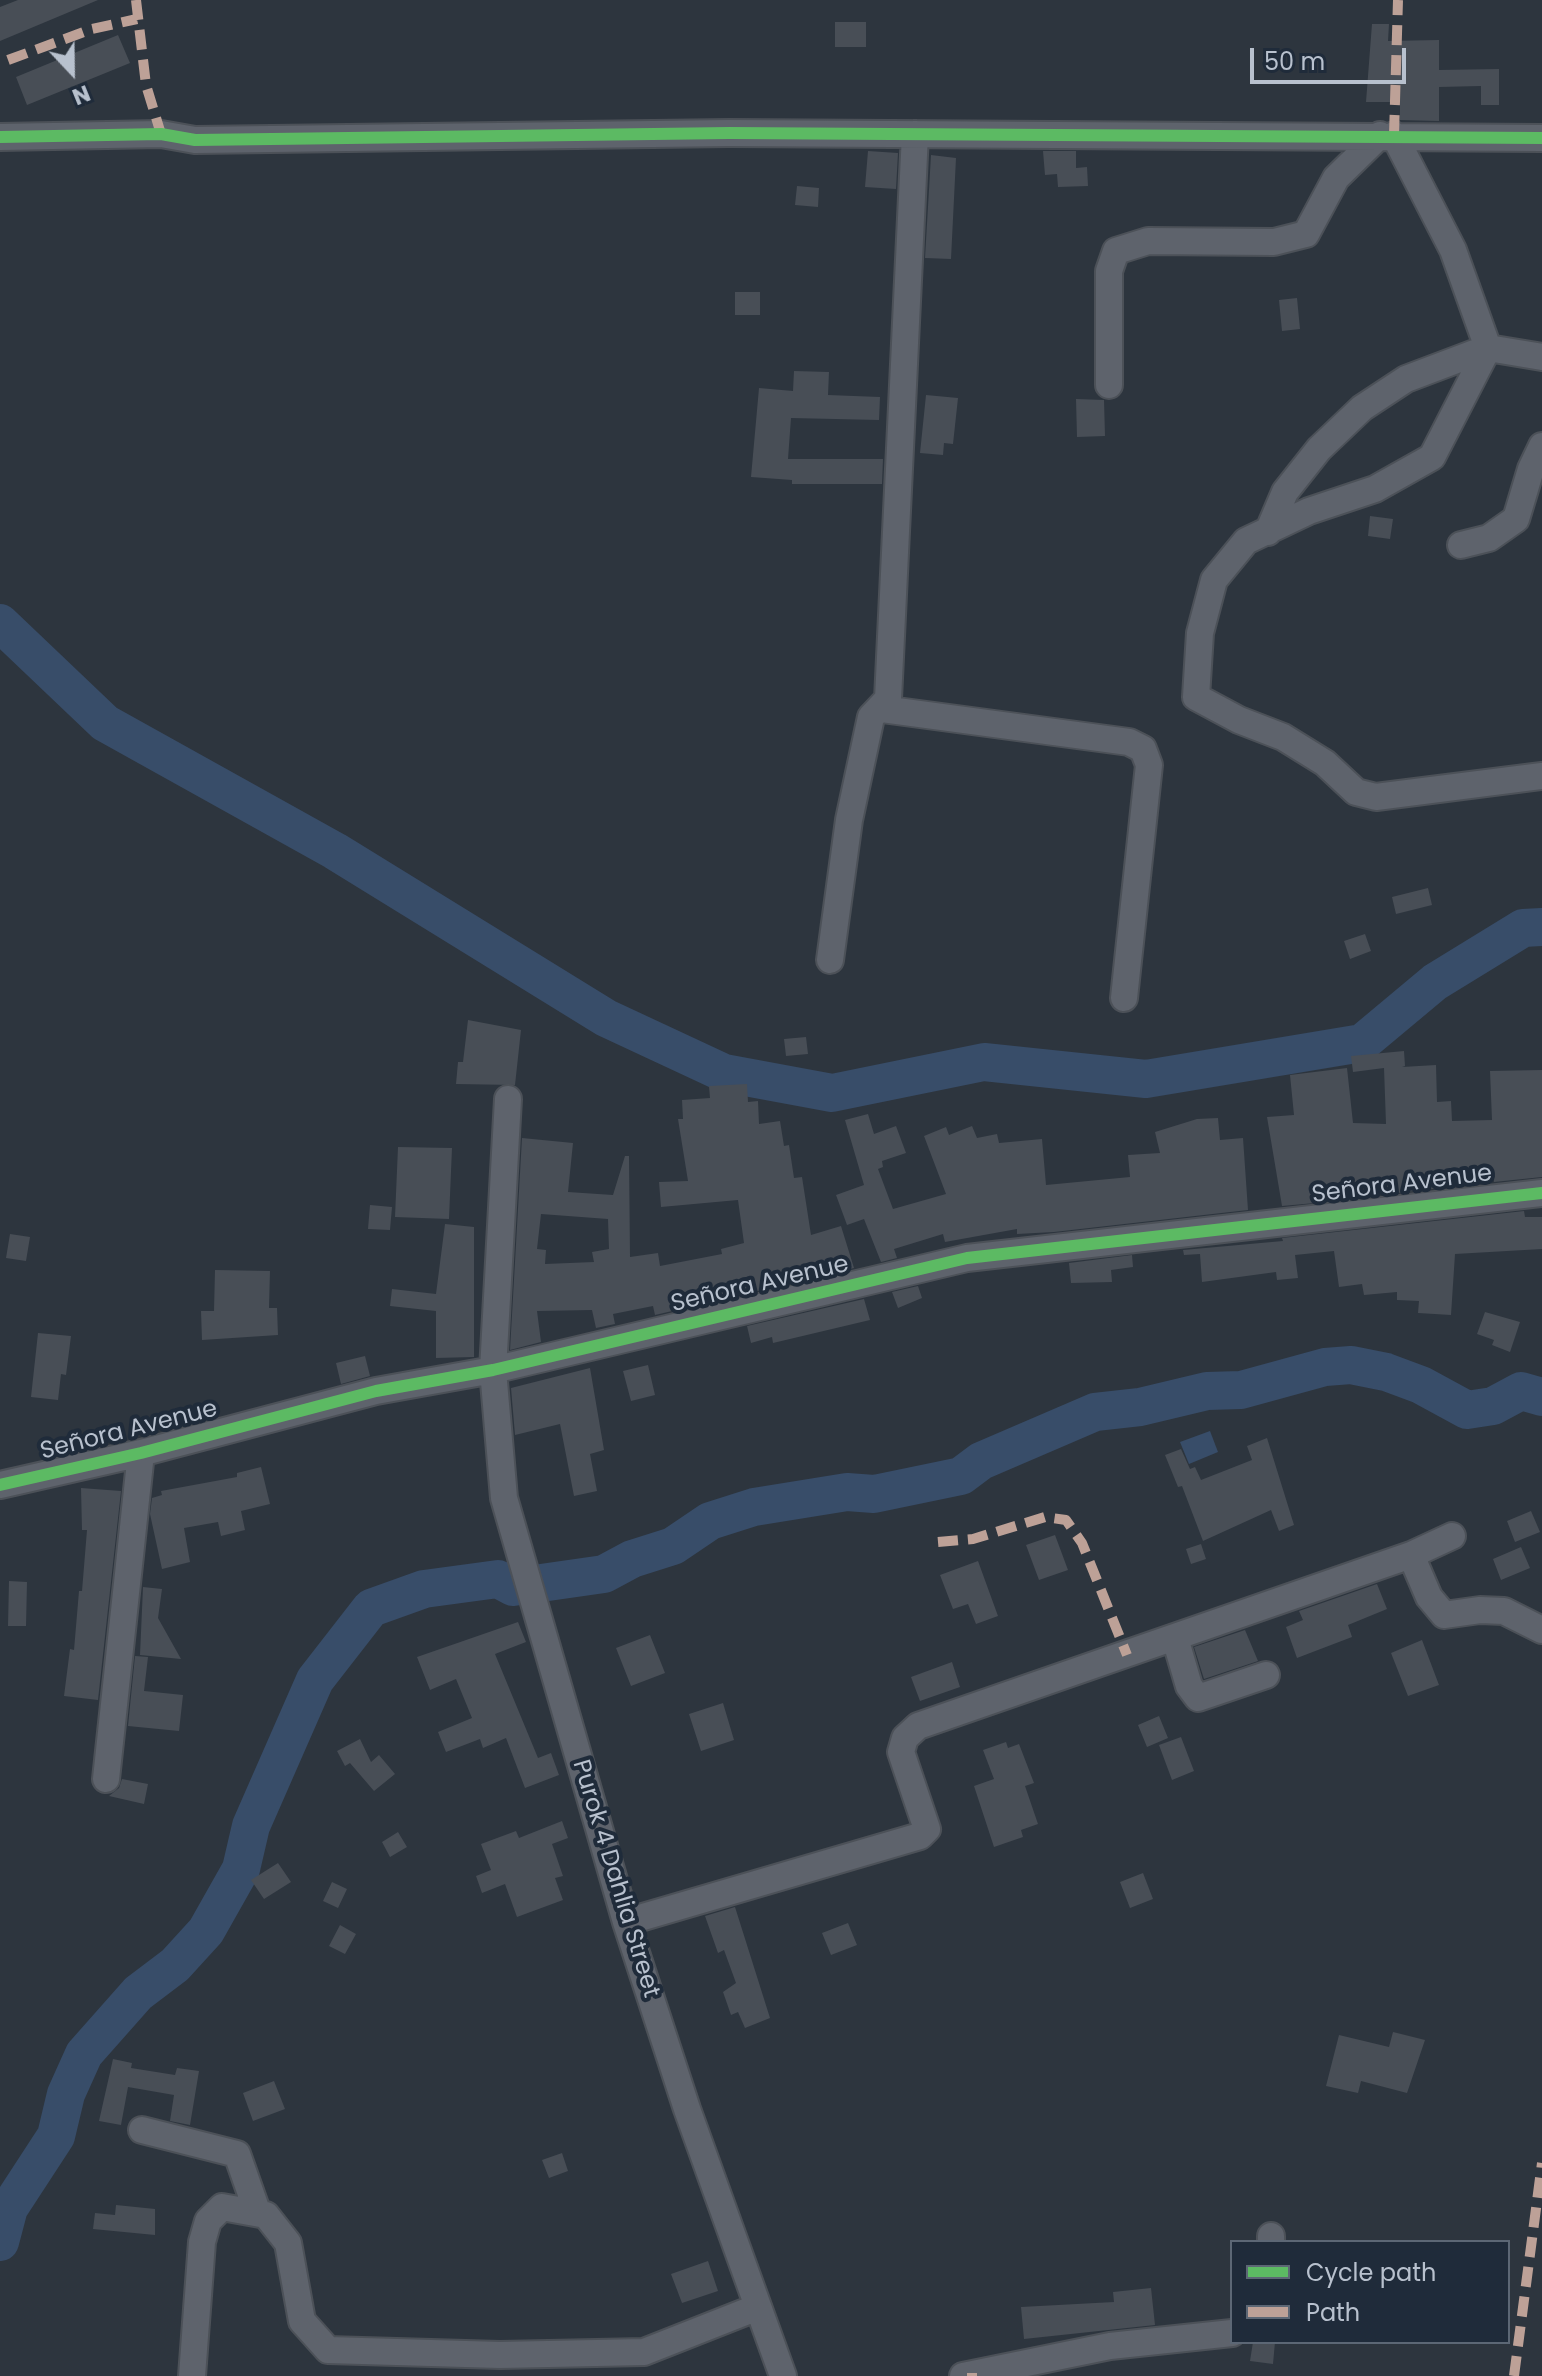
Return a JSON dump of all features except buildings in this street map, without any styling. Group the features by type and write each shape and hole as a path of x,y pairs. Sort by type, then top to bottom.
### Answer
{"street":[{"path":"0,137 161,134 195,140 714,133 1542,138"},
{"path":"830,960 852,805 871,717 882,709 888,699 915,134"},
{"path":"1387,135 1453,250 1488,348 1432,457 1375,489 1309,511 1246,541 1214,580 1200,633 1196,697 1239,720 1283,737 1325,763 1356,792 1376,797 1542,776"},
{"path":"1109,385 1109,271 1116,251 1148,241 1274,242 1306,234 1336,178 1387,135"},
{"path":"1268,532 1294,481 1319,449 1362,408 1406,379 1488,348 1542,357"},
{"path":"1461,545 1489,538 1516,519 1531,469 1542,446"},
{"path":"882,709 1129,742 1143,749 1149,765 1124,998"},
{"name":"Purok 4 Dahlia Street","path":"508,1099 493,1370 504,1498 626,1922 687,2109 783,2376"},
{"name":"Señora Avenue","path":"0,1485 141,1453 376,1391 493,1370 967,1258 1542,1193"},
{"path":"106,1779 141,1453"},
{"path":"626,1922 920,1836 927,1829 901,1752 905,1738 918,1726 1411,1555 1452,1536"},
{"path":"1411,1555 1429,1597 1444,1615 1504,1611 1542,1630"},
{"path":"1175,1638 1189,1686 1198,1698 1266,1675"},
{"path":"142,2130 237,2154 257,2211"},
{"path":"192,2376 202,2242 208,2221 222,2207 266,2215 288,2243 302,2321 328,2350 500,2366 644,2352 758,2307"},
{"path":"963,2376 1110,2346 1230,2333"}],"water":[{"path":"1210,1431 1218,1452 1189,1464 1180,1442"}],"waterway":[{"path":"0,623 105,723 335,851 606,1018 724,1073 832,1093 984,1062 1146,1079 1362,1043 1435,982 1523,928 1542,927"},
{"path":"0,2242 9,2208 56,2136 66,2094 84,2054 138,1993 175,1965 206,1931 241,1869 251,1826 315,1680 371,1608 424,1589 498,1579 513,1587 604,1574 632,1559 673,1546 710,1521 754,1507 847,1492 874,1494 961,1476 981,1461 1095,1412 1140,1407 1207,1391 1241,1390 1325,1367 1351,1365 1386,1372 1421,1385 1467,1410 1493,1406 1521,1391 1542,1397"}],"marked path":[{"path":"136,0 146,85 161,134"},
{"path":"1394,135 1398,0"},
{"path":"8,60 92,29 137,19"},
{"path":"938,1542 973,1539 1045,1517 1066,1520 1082,1543 1127,1655"},
{"path":"1514,2376 1542,2163"}],"cycle path":[{"path":"0,137 161,134 195,140 729,133 1542,138"},
{"path":"0,1485 141,1453 376,1391 493,1370 967,1258 1542,1193"}]}
